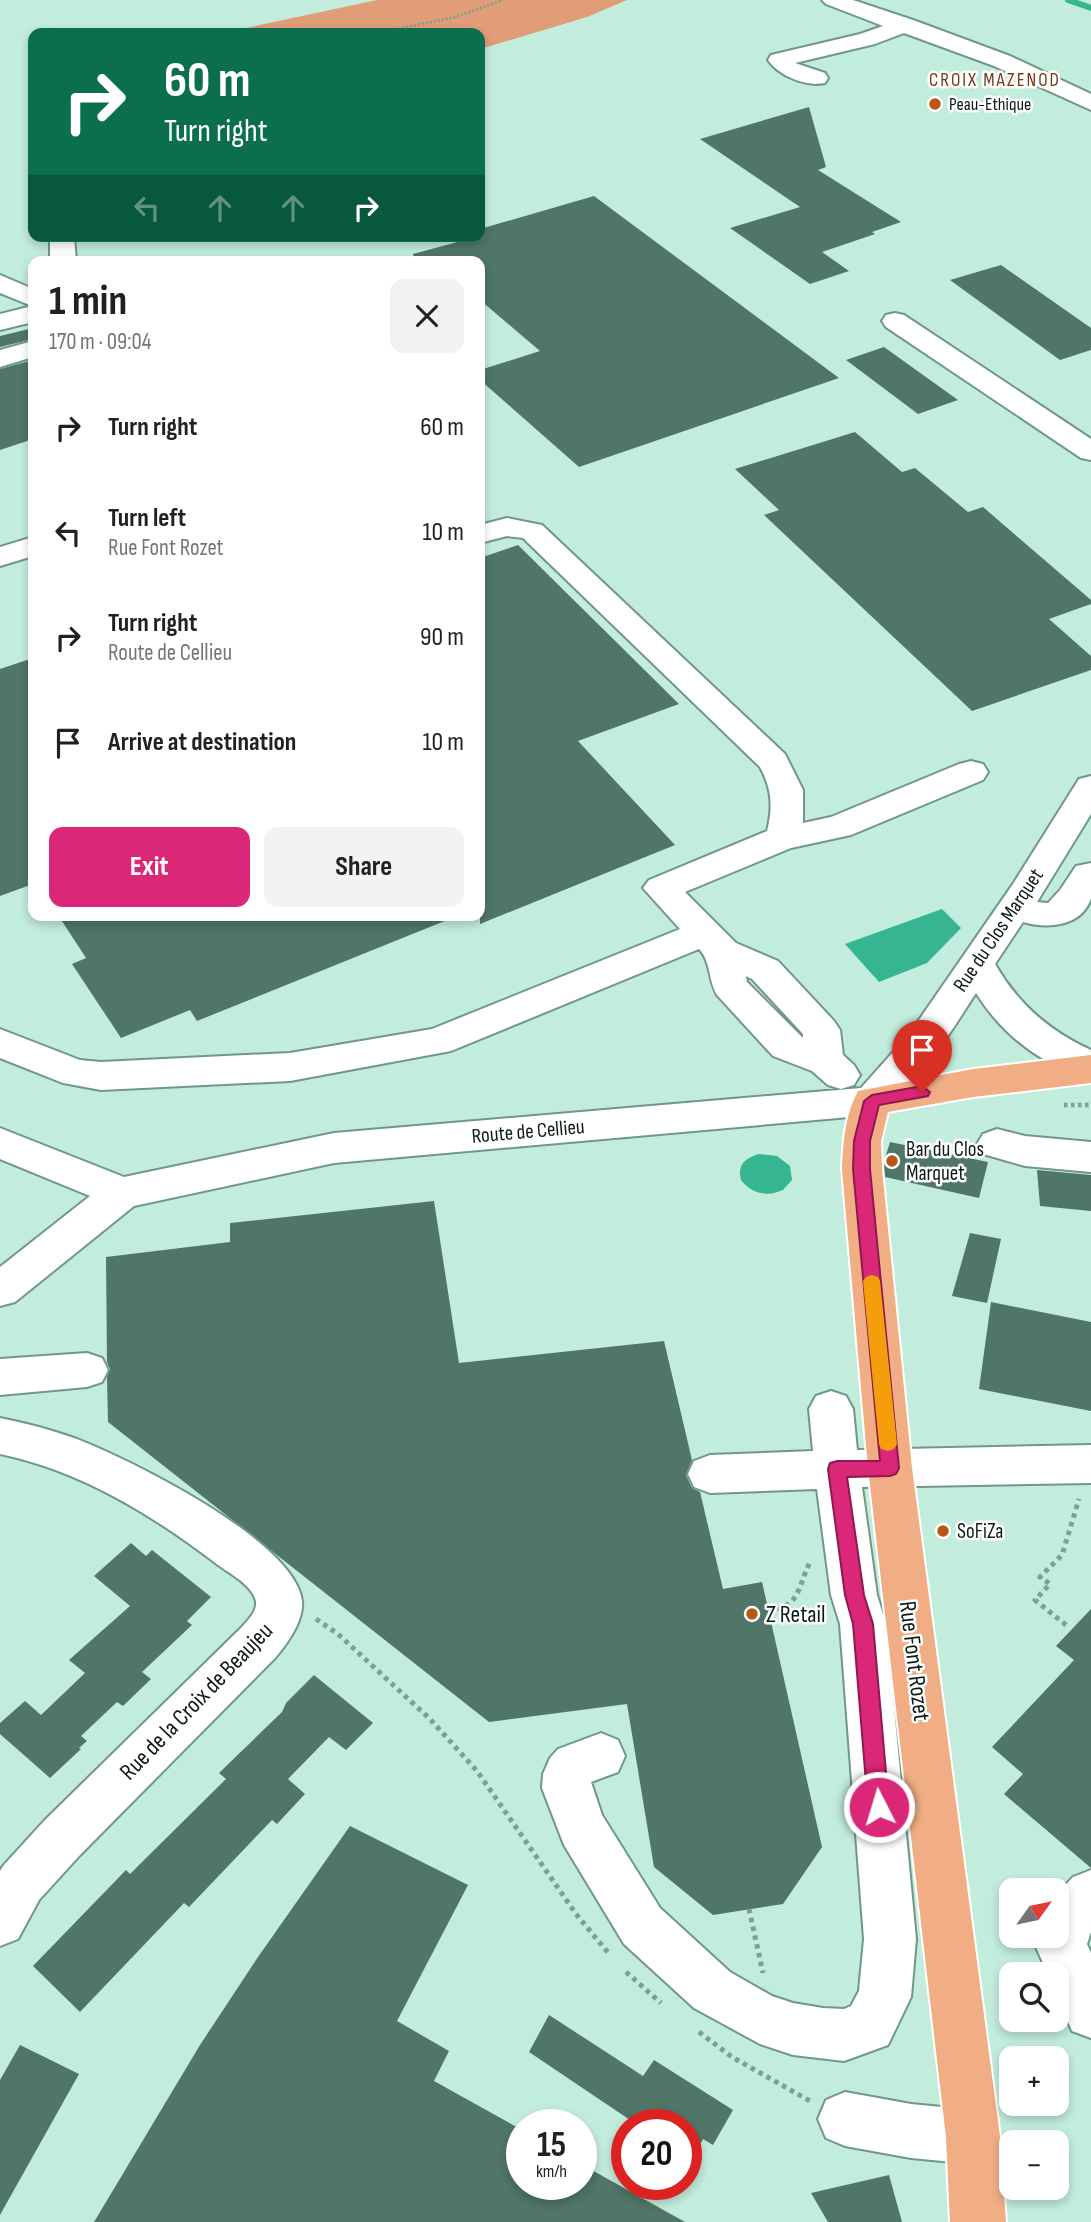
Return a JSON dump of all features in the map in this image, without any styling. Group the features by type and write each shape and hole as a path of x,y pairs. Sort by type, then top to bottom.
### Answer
{"main road":[{"name":"Route de Cellieu","path":"872,1101 973,1083 1091,1068"},
{"name":"Rue Font Rozet","path":"872,1101 862,1141 862,1169 890,1468 973,2137 978,2222"}],"street":[{"path":"833,0 1002,61 1091,103"},
{"path":"817,78 788,69 779,60 867,39 905,25"},
{"path":"0,282 28,296"},
{"path":"0,322 28,315"},
{"path":"895,321 1091,452"},
{"path":"0,359 28,351"},
{"path":"485,533 508,527 532,531 773,761 783,776 789,795 783,838"},
{"path":"0,557 28,548"},
{"path":"872,1101 825,1061 786,1046 730,986 714,942 661,888 783,838 839,827 971,772"},
{"name":"Rue du Clos Marquet","path":"872,1101 923,1043 1091,787"},
{"path":"1014,907 1035,915 1055,915 1070,905 1090,873"},
{"path":"0,1043 76,1073 101,1076 290,1067 456,1035 714,942"},
{"path":"977,963 990,989 1017,1023 1049,1047 1091,1068"},
{"name":"Route de Cellieu","path":"0,1290 122,1193 334,1148 872,1101"},
{"path":"0,1143 122,1193"},
{"path":"997,1144 1025,1151 1091,1157"},
{"path":"0,1377 88,1370"},
{"path":"601,1756 575,1765 567,1774 567,1788 582,1828 642,1926 712,1990 774,2024 823,2034 844,2035 869,2026 885,1997 890,1939 863,1624 854,1595 831,1409"},
{"name":"Rue de la Croix de Beaujeu","path":"0,1436 54,1449 131,1485 207,1529 261,1572 276,1591 278,1614 271,1629 258,1643 62,1838 21,1884 0,1921"},
{"path":"710,1474 1087,1463"},
{"path":"1091,1895 1065,1923 1061,1945 1091,2012"},
{"path":"845,2119 911,2131 973,2137"}],"path":[{"path":"403,28 455,17 503,0"},
{"path":"1066,1625 1035,1600 1050,1584 1040,1577 1062,1555 1087,1463"},
{"path":"768,1611 785,1609 796,1601 803,1574"},
{"path":"278,1614 300,1613 319,1620 338,1634 430,1719 477,1771 576,1914 612,1957"},
{"path":"749,1909 774,2024"},
{"path":"621,1966 647,1993 668,2009"},
{"path":"690,2025 732,2057 845,2119"}],"shaded area":[{"path":"377,0 627,0 587,17 485,48 485,28 246,28"},
{"path":"942,909 961,928 927,963 879,982 845,944"},
{"path":"759,1154 777,1156 790,1166 792,1180 783,1190 760,1193 741,1180 740,1170 743,1163"}],"building":[{"path":"809,107 826,167 818,170 901,222 822,252 849,271 810,284 730,228 800,207 700,139"},
{"path":"594,196 839,378 579,467 485,384 485,368 540,351 485,304 485,256 413,256 458,242 485,242 485,228"},
{"path":"1001,265 1091,328 1091,350 1060,360 950,280"},
{"path":"28,329 28,340 0,347 0,336"},
{"path":"884,347 958,400 918,414 846,360"},
{"path":"28,361 28,441 0,450 0,369"},
{"path":"855,432 902,472 915,468 968,512 983,507 1091,600 1091,604 1049,619 1091,656 1091,670 972,711 764,515 779,510 735,469"},
{"path":"518,545 679,704 578,741 675,845 480,924 480,921 485,921 485,556"},
{"path":"28,660 28,886 0,896 0,669"},
{"path":"62,921 445,921 197,1021 190,1010 121,1038 72,964 86,958"},
{"path":"890,1142 988,1162 979,1198 885,1177 884,1162"},
{"path":"1037,1170 1091,1175 1091,1211 1040,1206"},
{"path":"434,1201 459,1363 664,1341 692,1460 686,1475 692,1488 700,1492 723,1589 762,1582 822,1847 783,1904 713,1915 654,1867 627,1704 489,1722 108,1422 107,1377 110,1369 107,1362 106,1257 230,1242 230,1223"},
{"path":"970,1233 1001,1239 987,1303 952,1296"},
{"path":"991,1302 1091,1322 1091,1411 979,1389"},
{"path":"131,1543 146,1556 152,1550 211,1597 187,1621 192,1625 142,1672 151,1679 123,1706 117,1702 81,1736 87,1741 50,1778 0,1734 0,1723 25,1701 41,1715 85,1673 69,1660 130,1606 94,1576"},
{"path":"1091,1609 1091,1868 1004,1794 1023,1774 992,1747 1074,1660 1056,1646"},
{"path":"314,1675 373,1723 346,1750 329,1737 288,1779 305,1794 277,1824 272,1820 189,1907 184,1903 80,2012 33,1966 126,1870 130,1874 226,1779 219,1773 282,1712 286,1703"},
{"path":"350,1826 468,1885 397,2021 449,2051 434,2081 506,2121 506,2200 597,2200 597,2173 611,2181 611,2200 646,2200 685,2222 94,2222 200,2045"},
{"path":"549,2015 643,2076 654,2060 733,2110 713,2145 703,2139 702,2141 702,2109 614,2109 529,2052"},
{"path":"20,2045 79,2074 0,2215 0,2080"},
{"path":"889,2175 902,2222 828,2222 811,2193"}],"waterway":[{"path":"1068,0 1091,8"}],"slow traffic":[{"path":"872,1281 888,1444"}],"place":[{"name":"Peau-Ethique","path":"935,104"},
{"name":"Bar du Clos Marquet","path":"892,1161"},
{"name":"SoFiZa","path":"943,1531"},
{"name":"Z Retail","path":"752,1614"}],"district":[{"name":"CROIX MAZENOD","path":"995,79"}],"route":[{"path":"879,1807 863,1624 854,1595 837,1469 890,1468 871,1275 862,1141 872,1101 922,1092"}]}
